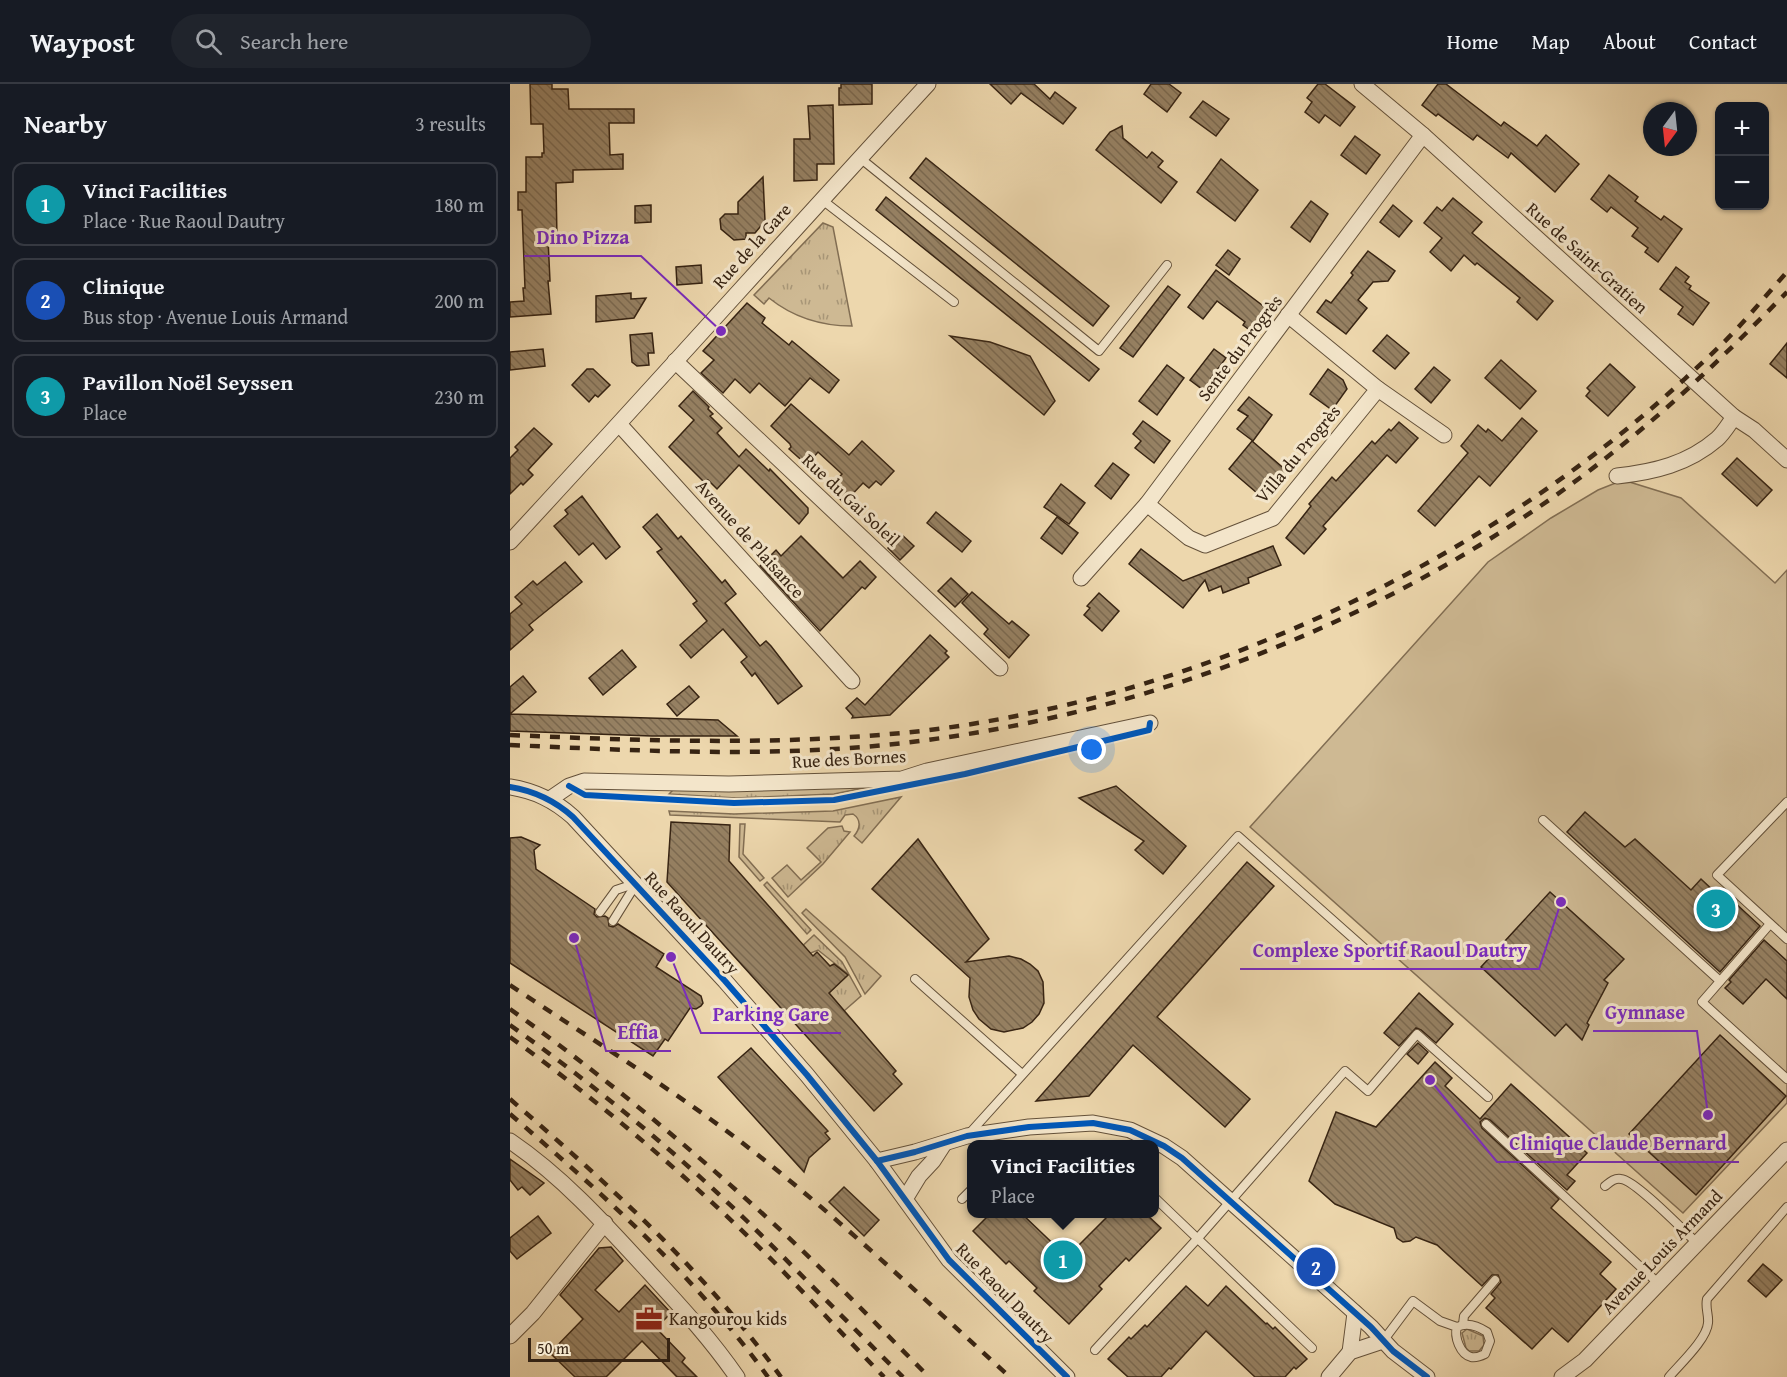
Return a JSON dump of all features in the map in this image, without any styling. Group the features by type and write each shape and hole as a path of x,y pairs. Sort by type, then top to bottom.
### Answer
{"street":[{"name":"Rue de la Gare","path":"510,542 928,84"},
{"name":"Rue de Saint-Gratien","path":"1362,84 1423,135 1734,417 1754,430 1787,460"},
{"name":"Sente du Progrès","path":"1081,578 1147,504 1423,135"},
{"path":"1288,315 1378,389 1444,435"},
{"name":"Rue du Gai Soleil","path":"675,361 1000,668"},
{"name":"Villa du Progrès","path":"1147,504 1189,538 1205,545 1273,518 1378,389"},
{"path":"1617,476 1649,473 1682,461 1717,439 1734,417"},
{"name":"Avenue de Plaisance","path":"619,424 852,681"},
{"name":"Rue des Bornes","path":"550,799 569,786 584,781 729,784 902,779 927,771 1150,723"},
{"name":"Rue Raoul Dautry","path":"510,787 537,793 550,799 573,817 807,1075 877,1161 949,1260 1067,1377"},
{"path":"877,1161 967,1136 1029,1127 1093,1123 1130,1130 1151,1140"},
{"path":"510,1140 572,1191 605,1223 712,1342 737,1377"},
{"path":"905,1199 919,1176 944,1144"},
{"path":"1159,1144 1182,1158 1355,1312 1383,1341 1427,1377"},
{"name":"Avenue Louis Armand","path":"1562,1377 1585,1360 1787,1150"},
{"path":"510,1336 533,1313 605,1223"},
{"path":"1350,1353 1355,1312"},
{"path":"1329,1377 1350,1353 1383,1341"}],"lane":[{"path":"860,158 1099,351 1167,265"},
{"path":"821,200 954,302"},
{"path":"1787,802 1717,876 1787,939"},
{"path":"1543,820 1720,981"},
{"path":"967,1136 1238,836 1372,955"},
{"path":"600,912 616,890 636,884"},
{"path":"613,921 636,884"},
{"path":"1770,924 1702,1002 1787,1079"},
{"path":"915,979 1022,1074"},
{"path":"1095,1350 1346,1071 1368,1090 1417,1034 1488,1097"},
{"path":"1486,1124 1658,1283"},
{"path":"1605,1186 1612,1180 1623,1179 1636,1186 1697,1243"},
{"path":"962,1199 967,1194"},
{"path":"1159,1201 1312,1348"},
{"path":"1669,1377 1706,1333 1709,1321 1705,1307 1707,1299 1787,1207"},
{"path":"1383,1341 1413,1302 1440,1321 1460,1326 1481,1328 1487,1332 1490,1341 1485,1354 1477,1357 1467,1356 1460,1349 1455,1332 1460,1326 1464,1316 1495,1280"}],"green space":[{"path":"823,223 833,227 852,326 808,320 788,311 769,298 764,304 754,295"},
{"path":"1623,480 1681,498 1775,583 1787,570 1787,1103 1683,1213 1250,827 1488,562 1551,518 1598,490"},
{"path":"873,786 834,794 736,798 669,794 674,789"},
{"path":"901,797 862,843 854,836 859,825 858,819 853,814 845,815 840,822 670,815 669,811 734,814 833,811"},
{"path":"740,824 745,824 743,854 764,878 760,881 739,857"},
{"path":"842,826 844,831 850,832 823,864 788,897 772,878 787,865 801,880 821,862 807,848 828,828"},
{"path":"767,882 811,930 807,934 764,885"},
{"path":"806,909 881,976 865,994 845,957 802,913"},
{"path":"814,935 842,962 861,996 844,1011 829,993 848,974 818,950 801,957 795,953"},
{"path":"1467,1329 1483,1336 1484,1345 1479,1351 1469,1351 1466,1348 1462,1333"}],"building":[{"path":"530,84 552,84 552,89 568,89 569,109 634,109 634,123 609,123 610,155 623,154 623,169 573,170 573,182 556,183 557,239 548,239 551,314 510,317 510,302 524,301 523,288 525,288 522,210 518,210 518,192 526,192 526,157 542,157 544,153 543,124 531,124"},
{"path":"841,84 872,84 872,104 839,105"},
{"path":"990,84 1034,84 1050,99 1055,92 1076,108 1063,124 1021,93 1011,104"},
{"path":"1151,84 1169,84 1181,93 1167,112 1144,94"},
{"path":"1318,84 1325,84 1355,107 1340,126 1325,115 1319,123 1305,112 1312,102 1307,98"},
{"path":"1438,84 1446,84 1501,126 1504,122 1537,146 1546,135 1579,164 1555,192 1511,153 1508,158 1477,135 1473,140 1422,105"},
{"path":"1203,101 1229,119 1216,136 1190,117"},
{"path":"833,105 834,164 817,164 817,180 794,181 794,139 810,139 808,106"},
{"path":"1122,126 1123,138 1147,158 1152,152 1163,161 1158,167 1177,182 1161,203 1096,150 1110,132"},
{"path":"1355,136 1380,155 1366,174 1341,155"},
{"path":"926,158 1109,306 1093,326 910,178"},
{"path":"1221,159 1258,190 1235,221 1197,192"},
{"path":"1609,175 1638,197 1635,201 1661,220 1664,216 1682,229 1658,262 1645,252 1648,248 1632,236 1638,228 1611,207 1607,212 1591,199"},
{"path":"763,177 765,221 755,233 746,233 746,239 734,240 721,229 720,219 725,214 738,214 738,202"},
{"path":"886,197 1099,369 1089,381 876,210"},
{"path":"1453,198 1482,222 1472,233 1553,301 1537,320 1517,302 1520,298 1477,263 1475,265 1464,255 1451,271 1430,252 1442,238 1424,223 1437,207 1442,211"},
{"path":"1311,201 1328,214 1310,242 1291,227"},
{"path":"651,205 651,222 635,223 635,206"},
{"path":"1393,205 1412,221 1399,237 1380,222"},
{"path":"1228,250 1240,259 1229,275 1216,265"},
{"path":"1368,251 1395,271 1388,281 1373,282 1358,300 1367,308 1346,334 1317,312 1326,300 1331,303"},
{"path":"701,265 702,283 677,285 676,267"},
{"path":"1676,267 1689,277 1685,282 1691,286 1689,289 1709,303 1693,325 1678,314 1683,307 1660,289"},
{"path":"1216,270 1271,312 1255,334 1243,325 1245,322 1217,301 1203,319 1188,307"},
{"path":"1168,286 1180,295 1133,357 1120,348"},
{"path":"631,293 631,299 646,298 634,318 596,322 596,296"},
{"path":"747,303 765,318 762,323 789,345 792,341 839,380 829,393 810,378 785,406 759,383 750,393 735,379 723,393 701,373 714,360 703,351"},
{"path":"652,333 654,353 648,353 649,365 637,366 632,362 630,335"},
{"path":"1387,335 1409,353 1395,369 1373,351"},
{"path":"950,336 990,342 1030,356 1055,401 1044,415"},
{"path":"1787,343 1787,378 1770,364"},
{"path":"543,349 545,366 510,370 510,352"},
{"path":"1214,349 1226,358 1211,378 1220,384 1211,396 1190,380"},
{"path":"1501,360 1536,391 1520,409 1485,378"},
{"path":"1610,364 1635,387 1608,416 1586,396 1590,391 1587,388"},
{"path":"1167,365 1184,378 1157,415 1139,401"},
{"path":"1434,367 1450,380 1431,403 1415,389"},
{"path":"587,369 593,369 610,385 589,402 572,385"},
{"path":"1328,369 1343,380 1347,389 1332,410 1310,394"},
{"path":"693,391 709,407 708,409 713,414 710,416 722,428 717,433 739,457 746,449 769,471 770,469 808,508 808,513 799,524 739,465 717,489 708,480 705,483 669,447 694,420 679,406"},
{"path":"1249,397 1272,415 1253,441 1237,429 1248,416 1238,410"},
{"path":"791,404 849,455 862,441 894,471 881,485 876,481 869,488 863,483 844,503 829,488 842,474 818,452 807,465 789,449 790,444 771,426"},
{"path":"1522,418 1537,431 1490,486 1479,476 1435,526 1418,511 1468,453 1461,446 1478,425 1486,432 1488,429 1502,441"},
{"path":"1143,421 1170,441 1154,463 1135,448 1141,441 1133,434"},
{"path":"1399,422 1418,438 1396,463 1387,455 1323,526 1326,529 1304,554 1286,538 1311,506 1309,504 1332,477 1336,481 1372,441 1375,444"},
{"path":"534,428 552,444 528,470 533,475 510,494 510,458 518,450 515,447"},
{"path":"1252,441 1288,472 1264,499 1229,469"},
{"path":"1737,458 1772,490 1757,506 1722,474"},
{"path":"1113,463 1129,475 1111,499 1095,486"},
{"path":"1061,484 1085,503 1069,524 1044,507"},
{"path":"582,496 620,547 606,559 593,543 579,555 554,526 568,514 565,510"},
{"path":"936,512 971,541 962,552 927,523"},
{"path":"657,514 678,539 681,536 722,583 725,580 736,594 725,603 760,646 766,641 771,646 802,686 778,704 755,673 752,676 741,662 747,657 723,629 691,658 680,645 707,621 693,604 697,601 657,552 662,549 643,527"},
{"path":"1057,517 1078,533 1062,554 1041,538"},
{"path":"901,534 914,546 900,560 888,548"},
{"path":"801,536 843,578 860,561 876,577 865,589 862,587 820,631 760,566 776,550 781,556"},
{"path":"1273,546 1281,565 1248,578 1249,583 1223,593 1221,586 1209,591 1205,580 1183,608 1129,564 1141,549 1183,581"},
{"path":"565,562 582,582 529,625 533,630 510,650 510,614 522,604 515,597 533,581 537,585"},
{"path":"951,578 968,594 955,607 938,591"},
{"path":"972,592 1009,624 1012,621 1029,635 1009,658 984,634 988,629 962,603"},
{"path":"1099,593 1119,611 1102,631 1084,615 1090,608 1087,606"},
{"path":"930,635 947,651 945,653 949,657 890,715 852,718 853,716 846,708 857,698 865,705"},
{"path":"622,650 636,667 603,695 589,678"},
{"path":"523,676 536,692 510,714 510,687"},
{"path":"689,686 699,697 677,716 667,704"},
{"path":"510,714 718,720 737,736 652,736 510,731"},
{"path":"1116,786 1186,846 1163,874 1135,850 1144,841 1079,798"},
{"path":"1585,812 1625,847 1635,839 1691,890 1701,879 1716,893 1720,889 1760,926 1720,972 1567,832"},
{"path":"671,822 730,825 729,861 813,956 817,952 830,966 834,964 848,975 829,993 896,1071 893,1074 902,1084 874,1111 667,882"},
{"path":"521,837 540,845 534,850 536,869 595,909 594,914 597,917 608,918 609,926 613,927 618,924 664,954 656,967 701,996 703,1003 701,1006 696,1009 690,1008 668,1041 665,1039 653,1056 510,963 510,838"},
{"path":"918,839 989,939 966,962 1009,956 1021,959 1038,971 1043,982 1044,1003 1039,1014 1023,1028 1004,1032 991,1029 979,1019 969,997 970,978 872,889"},
{"path":"1247,862 1274,886 1157,1017 1250,1099 1225,1127 1133,1045 1089,1096 1036,1101"},
{"path":"1550,892 1624,959 1604,980 1608,983 1587,1023 1589,1025 1582,1040 1566,1024 1555,1036 1481,967"},
{"path":"1764,940 1787,961 1787,999 1766,979 1743,1004 1725,988 1731,982 1729,980"},
{"path":"1419,993 1453,1024 1436,1043 1416,1028 1399,1046 1384,1033"},
{"path":"1720,1035 1786,1096 1696,1195 1629,1134"},
{"path":"1418,1043 1428,1052 1418,1064 1407,1054"},
{"path":"751,1048 828,1131 825,1133 830,1139 809,1158 804,1172 718,1077"},
{"path":"1435,1062 1452,1078 1445,1086 1480,1119 1511,1084 1587,1153 1567,1175 1575,1181 1567,1190 1490,1120 1485,1118 1480,1122 1482,1128 1559,1199 1551,1208 1611,1262 1600,1274 1616,1289 1568,1342 1552,1328 1532,1349 1486,1308 1495,1298 1491,1294 1501,1282 1498,1275 1492,1275 1482,1286 1437,1245 1416,1237 1403,1242 1397,1238 1394,1228 1335,1204 1309,1181 1336,1112 1376,1127"},
{"path":"510,1159 544,1183 530,1195 522,1187 518,1190 510,1180"},
{"path":"844,1187 879,1220 864,1236 829,1202"},
{"path":"538,1216 551,1233 517,1259 510,1251 510,1238"},
{"path":"986,1218 1026,1218 1067,1257 1106,1218 1150,1218 1161,1228 1129,1261 1126,1258 1099,1286 1102,1289 1069,1324 1034,1291 1037,1288 1009,1261 1006,1264 973,1231"},
{"path":"611,1247 623,1261 595,1290 619,1312 645,1285 671,1313 656,1328 685,1358 682,1362 697,1377 677,1377 642,1341 606,1377 575,1377 550,1353 583,1319 560,1295 599,1248"},
{"path":"1763,1264 1782,1280 1766,1297 1748,1281"},
{"path":"1186,1286 1208,1306 1226,1286 1266,1324 1273,1329 1275,1327 1307,1359 1296,1369 1294,1367 1285,1377 1255,1377 1206,1331 1161,1377 1128,1377 1108,1359 1129,1337 1131,1339 1145,1325 1147,1327"}],"railway":[{"path":"510,735 716,741 819,739 921,731 1019,715 1117,692 1214,660 1310,622 1402,577 1491,526 1574,469 1652,408 1738,328 1787,272"},
{"path":"510,745 718,752 771,752 875,746 1020,725 1112,703 1204,674 1294,640 1381,600 1465,554 1546,502 1621,446 1664,410 1787,292"},
{"path":"510,985 675,1094 765,1161 872,1252 1010,1377"},
{"path":"510,1009 604,1080 725,1180 799,1247 929,1377"},
{"path":"510,1025 603,1095 691,1169 748,1222 903,1377"},
{"path":"510,1037 613,1116 711,1202 774,1262 884,1377"},
{"path":"510,1099 654,1230 720,1301 781,1377"},
{"path":"510,1114 647,1238 710,1305 768,1377"}],"cycle path":[{"path":"569,786 585,795 734,803 834,800 965,774 1149,730 1150,723"},
{"path":"510,787 544,797 573,817 725,981 807,1075 877,1161 949,1260 1067,1377"},
{"path":"877,1161 967,1136 1029,1127 1093,1123 1130,1130 1151,1140"},
{"path":"1159,1144 1182,1158 1371,1327 1393,1351 1427,1377"}],"place":[{"name":"Dino Pizza","path":"721,331"},
{"name":"Complexe Sportif Raoul Dautry","path":"1561,902"},
{"name":"Pavillon Noël Seyssen","path":"1716,909"},
{"name":"Effia","path":"574,938"},
{"name":"Parking Gare","path":"671,957"},
{"name":"Clinique Claude Bernard","path":"1430,1080"},
{"name":"Gymnase","path":"1708,1115"},
{"name":"Vinci Facilities","path":"1063,1260"},
{"name":"Clinique","path":"1316,1267"},
{"name":"Kangourou kids","path":"649,1319"}]}
